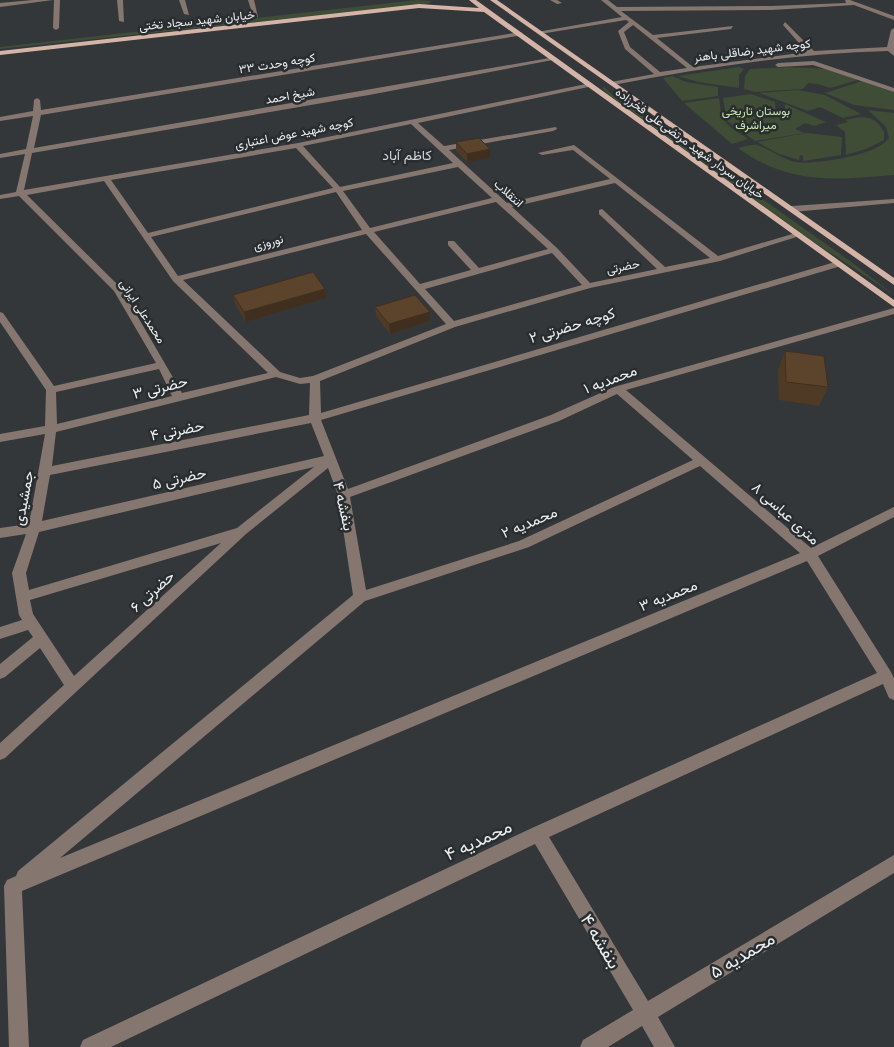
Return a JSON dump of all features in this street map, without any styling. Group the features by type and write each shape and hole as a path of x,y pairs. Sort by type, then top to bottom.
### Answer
{"main road":[{"path":"314,10 401,0"},
{"path":"419,6 435,4 438,0"},
{"name":"خیابان سردار شهید مرتضی‌علی فخرزاده","path":"472,0 894,304"},
{"name":"خیابان سردار شهید مرتضی‌علی فخرزاده","path":"493,0 894,282"},
{"name":"خیابان شهید سجاد تختی","path":"0,53 419,6 456,7 487,11"},
{"name":"خیابان شهید سجاد تختی","path":"247,17 266,15"}],"street":[{"path":"0,5 50,0"},
{"path":"56,28 58,0"},
{"path":"120,0 122,21"},
{"path":"182,0 187,14"},
{"path":"251,0 256,16"},
{"path":"604,0 691,68"},
{"path":"845,0 894,18"},
{"path":"616,10 772,8 853,4"},
{"path":"540,32 630,20"},
{"path":"630,20 621,31 627,48 658,74"},
{"path":"786,24 812,53"},
{"path":"651,37 731,27"},
{"path":"893,51 894,30"},
{"name":"کوچه وحدت ۳۳","path":"0,119 37,115 521,34"},
{"name":"کوچه شهید رضاقلی باهنر","path":"613,83 691,68 812,53 893,51"},
{"name":"شیخ احمد","path":"0,156 555,59"},
{"path":"748,61 754,66 814,63 894,90"},
{"name":"کوچه شهید عوض اعتباری","path":"0,197 298,144 591,85"},
{"path":"20,192 37,115 37,100"},
{"name":"انتقلاب","path":"412,121 554,250 588,286"},
{"path":"443,149 553,129"},
{"path":"298,144 338,189 367,230 452,325"},
{"path":"542,153 574,147 717,259"},
{"path":"146,236 338,189 460,164"},
{"path":"106,179 176,280 276,374 300,381 315,379 315,418"},
{"path":"505,206 617,180"},
{"name":"محمدعلی ایرانی","path":"20,192 118,290 162,365 51,390"},
{"name":"نوروزی","path":"176,280 367,230 496,199"},
{"path":"792,209 894,201"},
{"path":"602,212 664,271"},
{"name":"حضرتی","path":"315,379 452,325 588,286 717,259 799,236"},
{"path":"451,243 477,271"},
{"path":"420,287 554,250"},
{"name":"کوچه حضرتی ۲","path":"315,418 838,264"},
{"name":"محمدیه ۱","path":"344,495 556,418 618,389 894,311"},
{"path":"0,315 51,390"},
{"path":"162,365 179,398"},
{"name":"حضرتی ۳","path":"0,438 51,429 276,374"},
{"name":"۸ متری عباسی","path":"618,389 703,460 810,554 886,676 894,693"},
{"name":"جمشیدی","path":"51,390 51,429 45,472 34,528 19,573 26,615 73,686"},
{"name":"بنفشه ۴","path":"315,418 344,495 360,597"},
{"name":"حضرتی ۴","path":"45,472 315,418"},
{"name":"حضرتی ۵","path":"0,533 34,528 331,459"},
{"name":"حضرتی ۶","path":"0,752 242,532 331,459"},
{"name":"محمدیه ۲","path":"360,597 524,544 703,460"},
{"name":"محمدیه ۳","path":"13,886 810,554 894,512"},
{"path":"23,598 242,532"},
{"path":"19,1047 13,886 360,597"},
{"path":"0,633 31,623"},
{"path":"0,673 42,638"},
{"name":"محمدیه ۴","path":"90,1047 538,834 886,676"},
{"name":"بنفشه ۴","path":"538,834 644,1015 665,1047"},
{"name":"محمدیه ۵","path":"590,1047 894,863"}],"green space":[{"path":"417,0 432,1 427,4 0,49 0,47"},
{"name":"بوستان تاریخی میراشرف","path":"738,67 744,69 739,75 739,88 698,82 678,76"},
{"name":"بوستان تاریخی میراشرف","path":"789,67 826,69 858,80 830,88 808,83 803,89 755,92 744,89 745,76 750,69"},
{"name":"بوستان تاریخی میراشرف","path":"672,76 686,82 718,87 718,96 682,101 663,78"},
{"name":"بوستان تاریخی میراشرف","path":"862,81 894,92 894,110 854,105 825,93"},
{"path":"604,87 620,102 628,104 850,261 894,295 814,242 609,95 602,88"},
{"name":"بوستان تاریخی میراشرف","path":"798,90 825,95 861,114 843,118 820,107 808,111 759,93"},
{"name":"بوستان تاریخی میراشرف","path":"751,94 775,102 776,115 785,116 785,104 826,122 814,126 805,123 795,129 805,133 755,141 727,121 723,98"},
{"name":"بوستان تاریخی میراشرف","path":"719,98 726,123 748,139 732,144 684,103"},
{"name":"بوستان تاریخی میراشرف","path":"868,110 894,113 894,175 832,178 794,174 775,169 738,148 757,145 791,161 805,163 861,154 874,149 889,137 886,127"},
{"path":"860,117 872,119 880,125 884,132 884,140 866,149 846,155 845,132 836,125 848,122 845,120"},
{"name":"بوستان تاریخی میراشرف","path":"807,133 842,137 841,155 803,161 803,156 800,155 799,160 779,154 757,142"}],"building":[{"path":"479,138 490,149 467,154 456,142"},
{"path":"313,272 325,289 244,312 233,295"},
{"path":"415,295 430,312 389,324 375,307"},
{"path":"785,351 824,356 828,387 786,382"}],"district":[{"name":"کاظم آباد","path":"407,155"}]}
